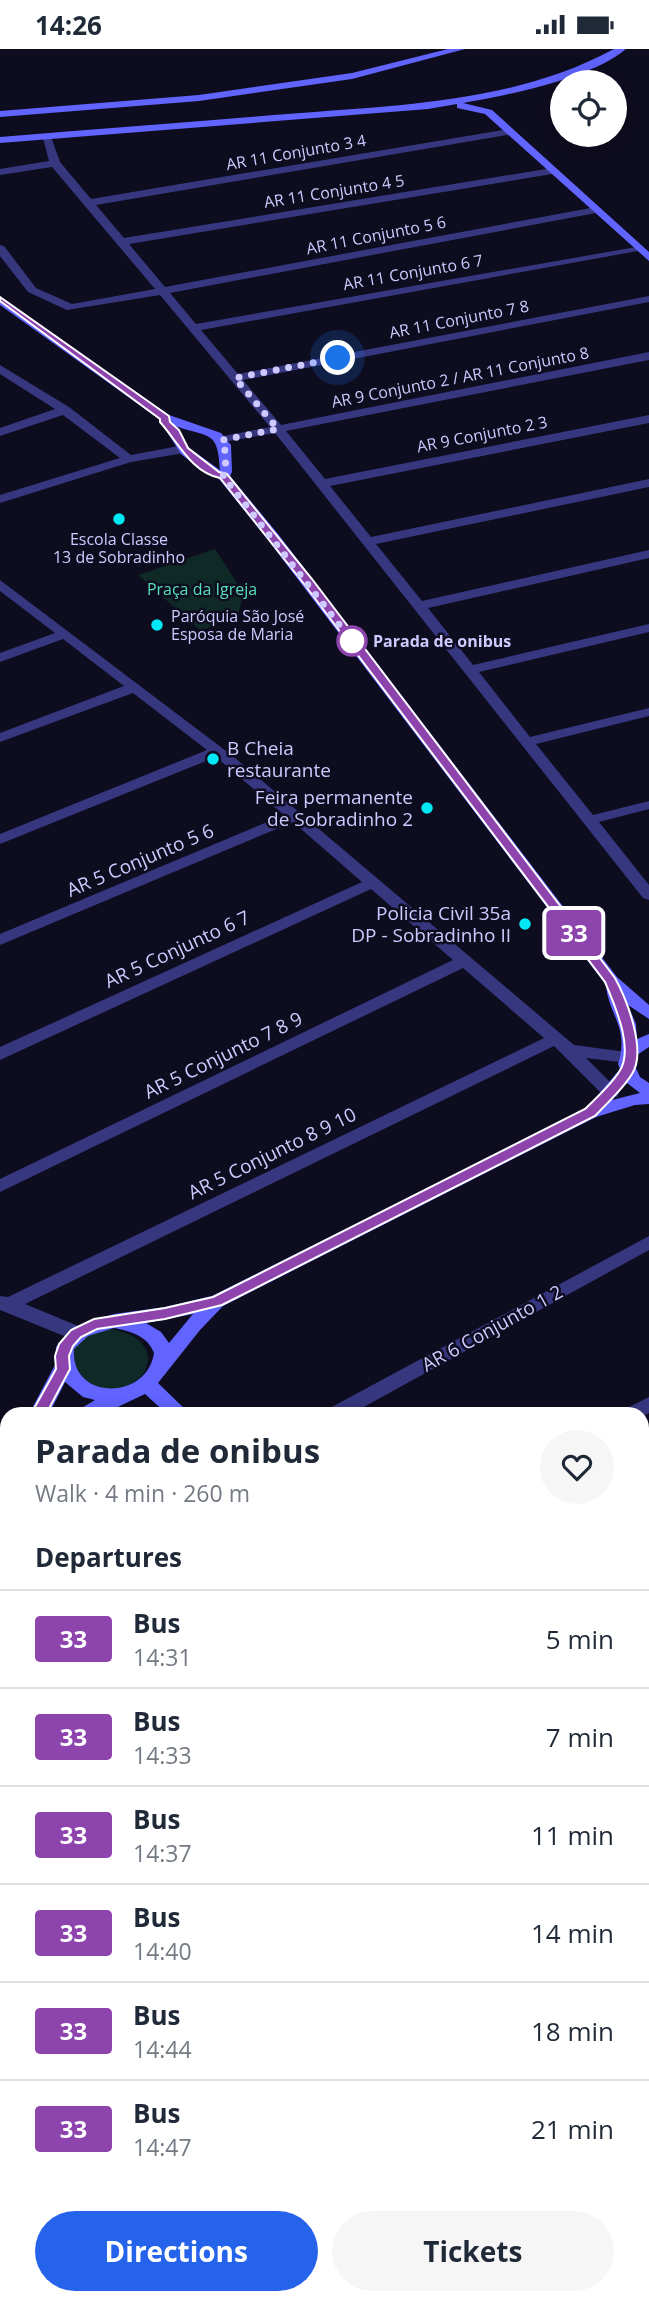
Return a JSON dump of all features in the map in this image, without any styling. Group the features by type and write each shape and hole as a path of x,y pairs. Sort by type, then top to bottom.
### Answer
{"street":[{"path":"0,114 199,98 352,76 460,49"},
{"path":"0,140 447,104 495,94 591,65 621,49"},
{"path":"488,113 489,104 495,94"},
{"path":"142,103 118,108 110,118 122,126 144,129"},
{"path":"447,104 488,113 649,258"},
{"path":"58,110 82,111 94,118 88,129 64,135"},
{"name":"AR 11 Conjunto 3 4","path":"89,203 509,132"},
{"path":"46,136 55,163 278,429 648,893"},
{"path":"0,172 55,163"},
{"name":"AR 11 Conjunto 4 5","path":"121,242 552,171"},
{"name":"AR 11 Conjunto 5 6","path":"0,249 32,289 71,308 596,210"},
{"name":"AR 11 Conjunto 6 7","path":"194,328 638,247"},
{"name":"AR 11 Conjunto 7 8","path":"235,378 649,299"},
{"path":"0,300 165,418 211,432 224,445 226,472 223,476"},
{"name":"AR 9 Conjunto 2 / AR 11 Conjunto 8","path":"224,445 278,429 649,356"},
{"path":"0,369 65,410 130,459"},
{"path":"0,432 65,410"},
{"path":"165,418 165,422 174,430 186,450 216,474 223,476 308,581 611,981 647,1010"},
{"name":"AR 9 Conjunto 2 3","path":"321,484 649,419"},
{"path":"186,450 192,435 211,432"},
{"path":"0,499 130,459 186,450 208,457 224,445"},
{"path":"367,542 649,483"},
{"path":"419,606 649,554"},
{"path":"0,584 217,751 562,1045 611,1093"},
{"path":"469,670 649,628"},
{"path":"0,658 65,634"},
{"path":"0,738 132,688"},
{"path":"526,742 649,712"},
{"path":"0,839 217,751"},
{"path":"589,820 649,804"},
{"name":"AR 5 Conjunto 5 6","path":"0,940 294,816"},
{"name":"AR 5 Conjunto 6 7","path":"0,1054 372,883"},
{"name":"AR 5 Conjunto 7 8 9","path":"0,1186 464,961"},
{"path":"611,981 628,1024 629,1060 633,1080 649,1091"},
{"path":"590,1113 611,1093 629,1060 649,1039"},
{"path":"562,1045 629,1060"},
{"name":"AR 5 Conjunto 8 9 10","path":"4,1302 562,1045"},
{"path":"122,1394 107,1396 78,1388 69,1379 63,1369 62,1356 76,1333 94,1324 165,1314 217,1301 590,1113 614,1104 649,1098"},
{"name":"AR 6 Conjunto 1 2","path":"348,1407 649,1242"},
{"path":"99,1407 146,1384 193,1325 217,1301"},
{"path":"4,1302 76,1333"},
{"path":"114,1321 132,1323 153,1335 162,1354 160,1368"},
{"path":"43,1407 63,1369"},
{"path":"146,1384 172,1407"}],"green space":[{"name":"Praça da Igreja","path":"215,549 244,594 238,614 201,631 138,575"},
{"path":"110,1329 129,1334 141,1342 147,1352 148,1363 143,1373 135,1382 123,1387 105,1389 81,1383 70,1350 88,1335"}],"bus line":[{"name":"33","path":"0,300 165,418 165,422 174,430 188,454 223,476 308,581 611,981 631,1039 626,1064 628,1071 605,1100 590,1113 217,1301 165,1314 94,1324 76,1333 67,1344 62,1356 63,1369 43,1407"}],"place":[{"name":"Escola Classe 13 de Sobradinho","path":"119,519"},
{"name":"Paróquia São José Esposa de Maria","path":"157,625"},
{"name":"Parada de onibus","path":"352,641"},
{"name":"B Cheia restaurante","path":"213,759"},
{"name":"Feira permanente de Sobradinho 2","path":"427,808"},
{"name":"Policia Civil 35a DP - Sobradinho II","path":"525,924"}],"route":[{"path":"338,358 235,378 278,429 222,440 225,445 226,472 223,476 308,581 352,641"}]}
